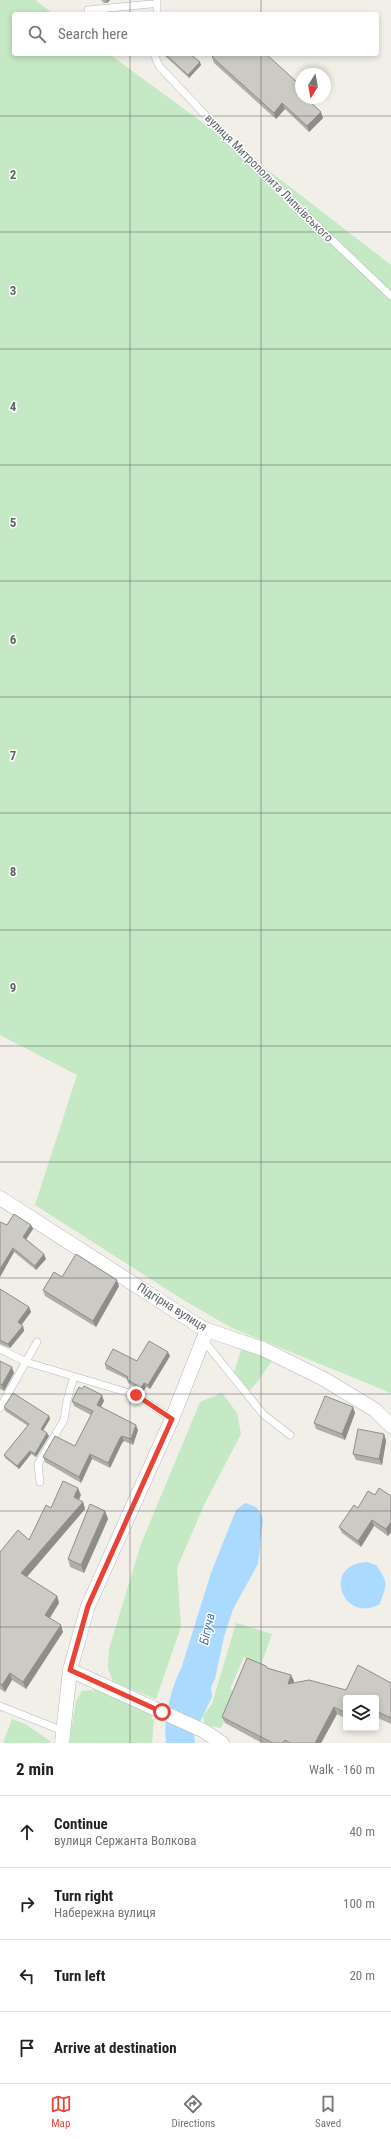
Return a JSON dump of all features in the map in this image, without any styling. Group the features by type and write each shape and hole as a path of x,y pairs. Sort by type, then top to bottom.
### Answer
{"street":[{"name":"Підгірна вулиця","path":"0,1198 205,1335 264,1349 324,1379 375,1410 391,1426"},
{"path":"62,1737 70,1670 88,1606 172,1419 205,1335"},
{"path":"70,1670 204,1731 222,1743"}],"lane":[{"path":"88,10 154,2 157,12"},
{"name":"вулиця Митрополита Липківського","path":"155,56 159,66 246,158 391,296"},
{"path":"205,1335 264,1415 290,1435"},
{"path":"0,1408 37,1342"},
{"path":"0,1349 26,1362 136,1395 172,1419"},
{"path":"40,1482 38,1464 64,1420 67,1401 74,1376"},
{"path":"0,1706 62,1737"}],"green space":[{"path":"0,0 35,0 51,12 12,12 12,56 112,56 285,183 391,265 391,1393 232,1328 185,1301 35,1205 77,1075 0,1035"},
{"path":"246,1335 278,1352 247,1394 233,1375"},
{"path":"222,1393 237,1413 241,1434 204,1505 177,1568 181,1627 156,1699 113,1682 108,1668 109,1649 141,1544 200,1402"},
{"path":"236,1623 272,1634 261,1665 244,1657 230,1689 237,1693 221,1728 205,1725 203,1716 212,1704"},
{"path":"102,1689 147,1707 154,1721 152,1743 69,1743 76,1701 82,1691"},
{"path":"12,1719 25,1724 50,1741 50,1743 3,1743"}],"water":[{"name":"Бігуча","path":"245,1503 256,1507 263,1519 258,1564 233,1609 224,1637 215,1679 211,1687 212,1697 194,1734 195,1743 166,1743 165,1735 167,1715 174,1685 181,1669 211,1573 236,1510"},
{"path":"367,1562 376,1565 383,1576 386,1583 384,1591 380,1604 367,1608 355,1607 347,1600 342,1592 341,1582 344,1572 353,1565"}],"building":[{"path":"167,56 192,56 200,62 188,75"},
{"path":"268,56 295,80 295,104 312,104 321,112 307,126 282,103 274,113 212,57"},
{"path":"14,1214 31,1225 23,1237 44,1254 35,1266 13,1248 0,1269 0,1222 7,1225"},
{"path":"76,1254 117,1280 93,1321 43,1290 54,1272 62,1277"},
{"path":"0,1289 29,1307 18,1322 23,1326 8,1344 0,1340"},
{"path":"149,1341 168,1352 148,1385 144,1383 141,1388 127,1379 128,1377 105,1364 113,1349 137,1361"},
{"path":"0,1361 12,1367 2,1385 0,1384"},
{"path":"84,1386 102,1395 97,1405 136,1425 131,1439 122,1436 120,1438 108,1463 90,1454 79,1477 43,1457 55,1436 75,1446 93,1411 72,1401 79,1387 82,1389"},
{"path":"13,1393 49,1416 41,1429 47,1433 35,1454 30,1451 17,1466 4,1455 29,1424 4,1407"},
{"path":"325,1396 353,1407 342,1434 314,1423"},
{"path":"358,1429 384,1434 379,1459 353,1454"},
{"path":"63,1481 78,1488 74,1497 83,1502 21,1573 57,1596 45,1615 61,1625 23,1682 10,1673 2,1685 0,1683 0,1552 18,1530 29,1540 46,1505 51,1508"},
{"path":"379,1488 391,1496 391,1522 386,1529 372,1520 358,1541 339,1527 354,1505 358,1508 368,1491 375,1495"},
{"path":"90,1504 105,1511 81,1565 68,1559"},
{"path":"247,1658 266,1666 267,1668 291,1675 288,1684 309,1680 346,1690 358,1665 391,1683 391,1718 379,1712 379,1695 343,1695 343,1712 334,1707 315,1743 290,1743 285,1740 283,1743 273,1743 222,1717"}],"route":[{"path":"136,1395 172,1419 88,1606 70,1670 162,1712"}]}
